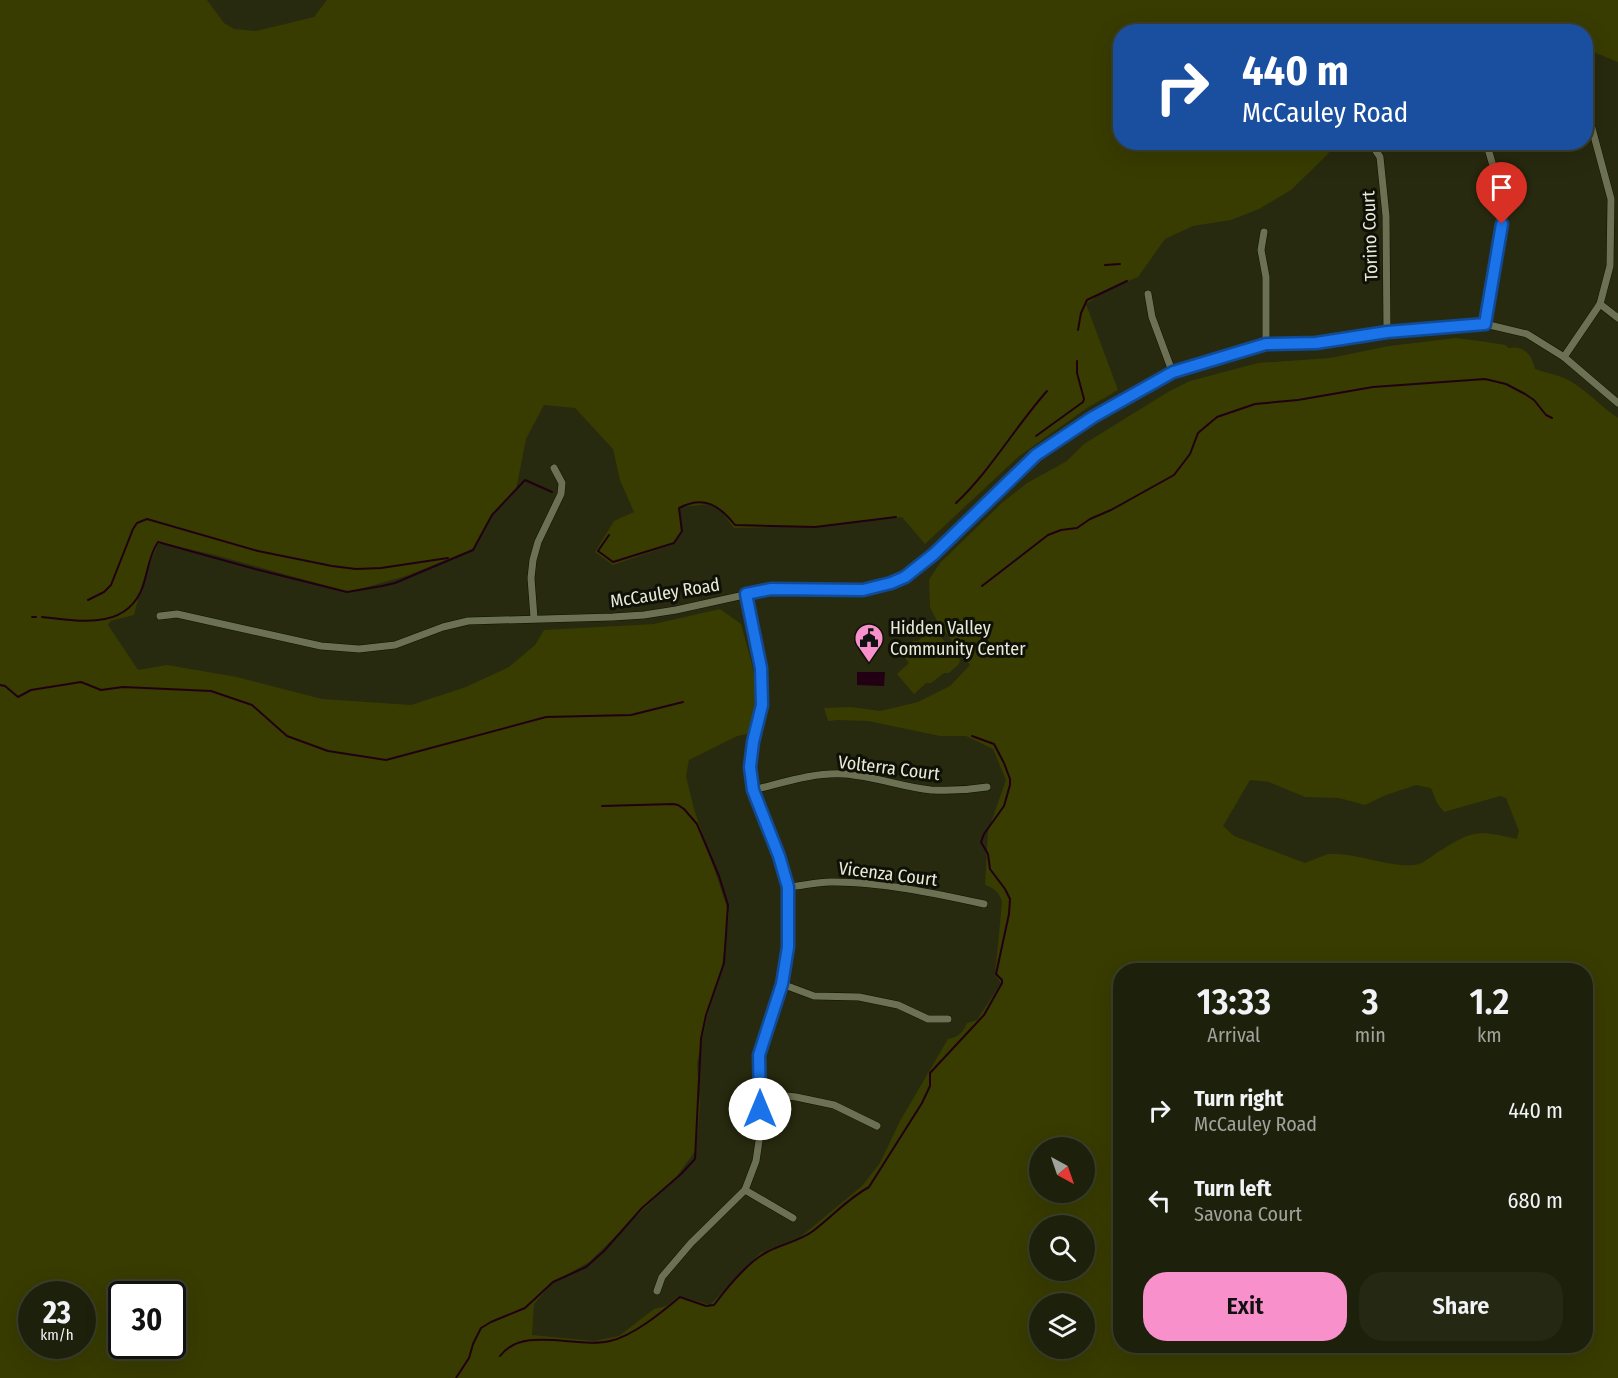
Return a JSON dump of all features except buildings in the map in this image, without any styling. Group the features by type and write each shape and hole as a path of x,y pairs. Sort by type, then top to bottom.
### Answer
{"street":[{"path":"1564,357 1600,304 1610,266 1611,199 1593,132"},
{"name":"Torino Court","path":"1375,150 1380,157 1386,216 1387,332"},
{"path":"1485,324 1500,246 1504,203 1488,150"},
{"path":"1264,232 1261,250 1266,277 1266,344"},
{"path":"1148,294 1152,317 1173,372"},
{"path":"1600,304 1618,318"},
{"name":"McCauley Road","path":"160,616 177,614 321,646 359,649 395,645 443,627 468,621 613,618 644,615 771,589 863,590 905,577 934,554 1036,455 1093,417 1173,372 1266,344 1316,343 1387,332 1485,324 1527,334 1564,357 1618,403"},
{"path":"534,618 531,578 533,560 538,542 561,494 562,483 554,468"},
{"path":"657,1291 662,1277 691,1243 745,1190 756,1161 759,1142 759,1055 782,984 788,947 788,887 779,856 753,790 750,767 753,742 762,705 761,668 746,594"},
{"name":"Volterra Court","path":"753,790 805,777 842,774 929,790 962,791 987,787"},
{"name":"Vicenza Court","path":"788,887 830,882 869,885 943,895 984,904"},
{"path":"782,984 814,996 858,997 898,1005 928,1018 948,1019"},
{"path":"760,1093 796,1097 834,1106 877,1126"},
{"path":"745,1190 793,1218"}],"shaded area":[{"path":"0,0 207,0 224,23 234,29 256,31 314,17 327,0 1618,0 1618,62 1593,52 1593,24 1113,24 1113,150 1331,150 1291,190 1259,209 1231,220 1193,226 1165,239 1138,277 1109,289 1086,304 1118,390 1087,408 1018,457 925,544 902,517 821,526 734,528 722,512 710,504 679,507 681,534 671,545 613,565 595,552 614,521 634,512 620,480 613,449 575,408 544,405 526,439 516,490 490,518 473,549 406,576 349,592 215,555 158,544 142,584 134,615 110,621 108,625 138,670 167,665 237,677 322,699 411,705 466,687 509,667 535,645 544,630 654,624 720,609 741,624 757,692 754,717 747,734 737,736 689,760 686,776 694,809 729,913 722,967 707,1017 697,1064 700,1105 696,1150 674,1180 589,1262 552,1283 534,1304 532,1335 594,1341 619,1336 654,1309 666,1306 680,1296 710,1305 760,1253 798,1239 862,1186 880,1163 900,1121 948,1039 960,1034 967,1023 977,1020 1001,983 995,975 1002,902 996,891 985,885 988,831 1006,780 993,749 966,736 940,736 868,721 828,721 824,708 851,707 880,711 918,702 950,686 970,665 937,621 930,607 929,580 940,563 1003,502 1027,483 1067,461 1084,444 1168,392 1190,381 1258,363 1330,358 1389,346 1456,338 1505,345 1509,348 1523,350 1532,359 1535,369 1570,381 1618,418 1618,1378 0,1378","holes":["1250,780 1269,782 1305,797 1339,798 1365,805 1416,785 1431,788 1437,803 1444,812 1500,796 1506,798 1519,831 1517,839 1486,833 1471,835 1454,842 1419,864 1400,865 1336,854 1328,854 1305,863 1234,836 1223,826"]},
{"path":"930,630 935,630 960,660 959,664 949,673 944,673 931,683 926,683 914,694 897,674 909,663 902,654 903,649 913,641 918,641"},
{"path":"857,672 885,672 884,686 857,685"}],"waterway":[{"path":"1105,265 1120,264"},
{"path":"1078,330 1081,313 1087,300 1127,281"},
{"path":"1036,436 1083,402 1077,361"},
{"path":"982,586 1048,535 1061,530 1077,528 1174,475 1190,454 1198,433 1217,417 1255,404 1298,400 1373,387 1485,379 1506,384 1525,394 1552,418"},
{"path":"956,503 980,477 1047,391"},
{"path":"42,617 100,620 114,617 126,610 136,600 143,586 158,542 347,592 395,583 473,550 492,515 525,480 552,492"},
{"path":"609,535 598,551 613,562 674,543 682,531 679,508 696,502 717,507 735,525 815,527 896,517"},
{"path":"88,600 104,592 111,585 133,529 137,523 147,519 258,551 332,566 356,569 381,568 448,558"},
{"path":"0,685 5,686 18,697 31,690 81,682 101,690 123,687 211,691 252,705 287,736 328,751 386,760 546,717 631,715 683,702"},
{"path":"500,1356 510,1347 536,1340 597,1343 610,1341 647,1323 680,1297 706,1306 714,1305 752,1262 773,1249 808,1234 869,1187 922,1103 930,1086 930,1073 984,1015 1002,983 996,974 1010,899 990,869 988,854 981,842 1004,806 1010,779 994,744 972,736"},
{"path":"456,1378 469,1358 481,1328 525,1308 553,1282 586,1267 604,1251 642,1208 695,1159 701,1039 706,1015 724,963 728,905 719,876 697,824 684,809 673,804 602,806"}],"place":[{"name":"Hidden Valley Community Center","path":"869,664"}],"route":[{"path":"760,1109 759,1055 782,984 788,947 788,887 779,856 753,790 750,767 753,742 762,705 761,668 746,594 771,589 863,590 905,577 934,554 1036,455 1093,417 1173,372 1266,344 1316,343 1387,332 1485,324 1502,224"}]}
